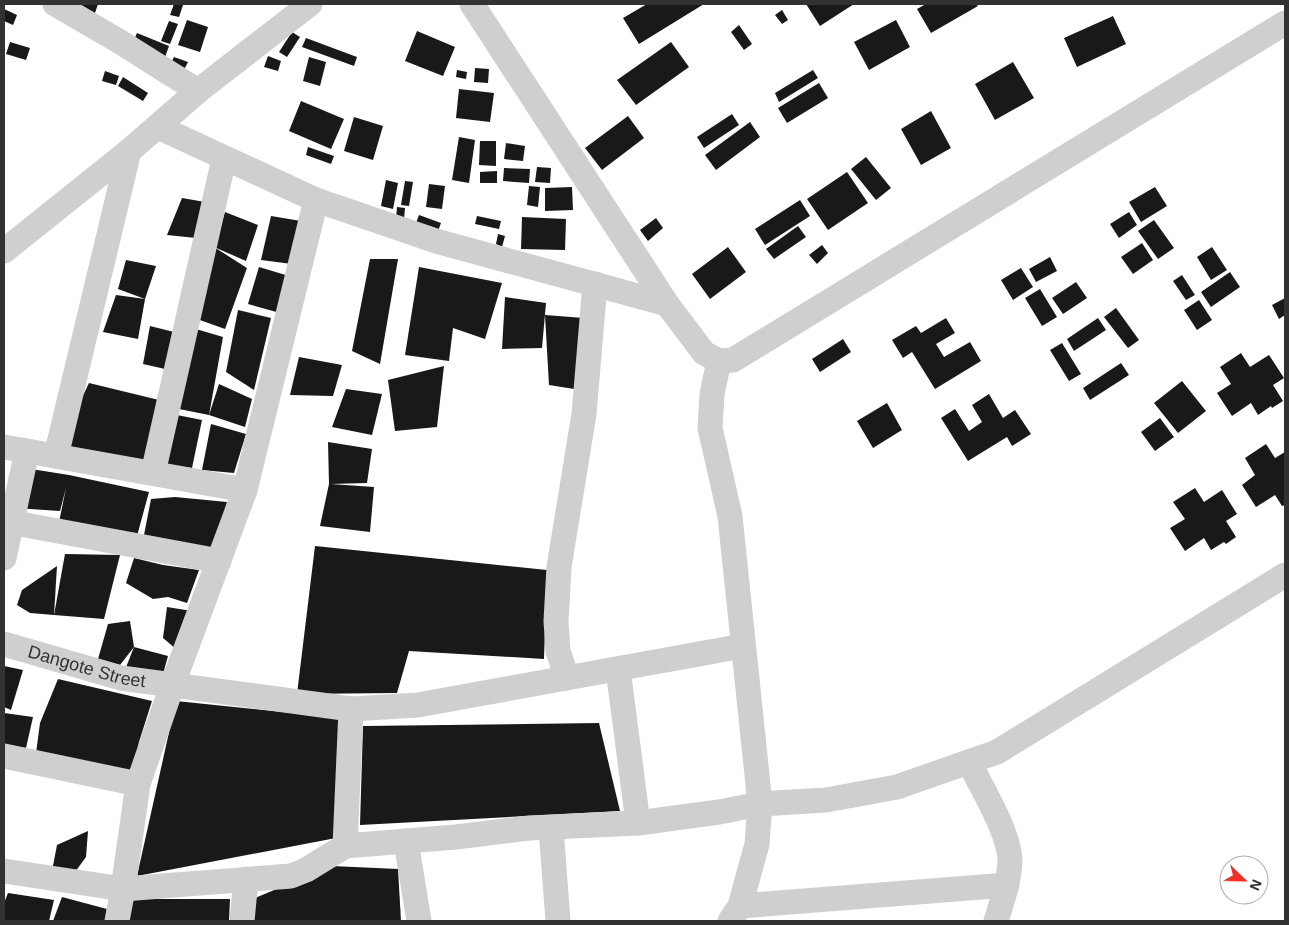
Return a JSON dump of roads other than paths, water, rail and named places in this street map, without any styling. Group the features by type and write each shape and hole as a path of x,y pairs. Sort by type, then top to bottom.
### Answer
{"street":[{"path":"55,4 117,40 198,92"},
{"path":"4,251 158,128 198,92 310,4"},
{"path":"472,4 667,304 704,352 719,361 732,360 1285,23"},
{"path":"158,128 316,200 436,241 667,304"},
{"path":"56,456 129,151"},
{"path":"153,472 224,159"},
{"path":"117,921 138,784 172,686 245,490 316,200"},
{"path":"567,678 558,651 556,621 559,567 584,414 595,284"},
{"path":"719,361 712,394 710,428 730,516 760,804 757,844 733,916 1006,885"},
{"path":"4,558 16,449 153,472 245,490"},
{"path":"8,522 219,561"},
{"path":"4,871 123,889 291,876 306,870 345,846 529,828 638,823 719,812 760,804 826,800 897,788 997,752 1285,575"},
{"name":"Dangote Street","path":"4,644 121,678 351,709 418,705 744,646"},
{"path":"618,669 638,823"},
{"path":"345,846 351,709"},
{"path":"4,756 138,784"},
{"path":"969,762 1007,839 1010,860 1006,885 996,921"},
{"path":"551,828 558,921"},
{"path":"406,841 419,921"},
{"path":"242,921 246,879"}]}
